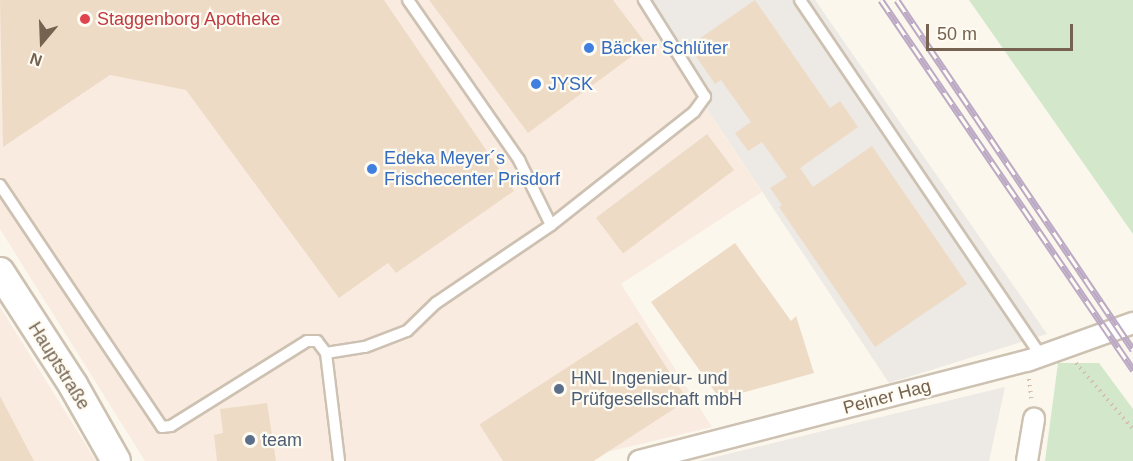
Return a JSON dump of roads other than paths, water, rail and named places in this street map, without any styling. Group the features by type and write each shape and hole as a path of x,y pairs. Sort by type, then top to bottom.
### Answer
{"main road":[{"name":"Hauptstraße","path":"0,272 73,385 116,461"}],"street":[{"name":"Peiner Hag","path":"639,461 1034,358 1062,346 1133,323"},
{"path":"1027,461 1034,418"}],"lane":[{"path":"408,0 528,174 551,225"},
{"path":"326,353 366,347 407,331 436,303 551,225 694,112 705,97 644,0"},
{"path":"800,0 1034,358"},
{"path":"0,185 162,427 171,426 307,341 317,341 326,353 339,461"}],"railway":[{"path":"881,0 1133,370"},
{"path":"897,0 1133,350"}],"place":[{"name":"Staggenborg Apotheke","path":"85,19"},
{"name":"Bäcker Schlüter","path":"589,48"},
{"name":"JYSK","path":"536,84"},
{"name":"Edeka Meyer´s Frischecenter Prisdorf","path":"372,169"},
{"name":"HNL Ingenieur- und Prüfgesellschaft mbH","path":"559,389"},
{"name":"team","path":"250,440"}]}
